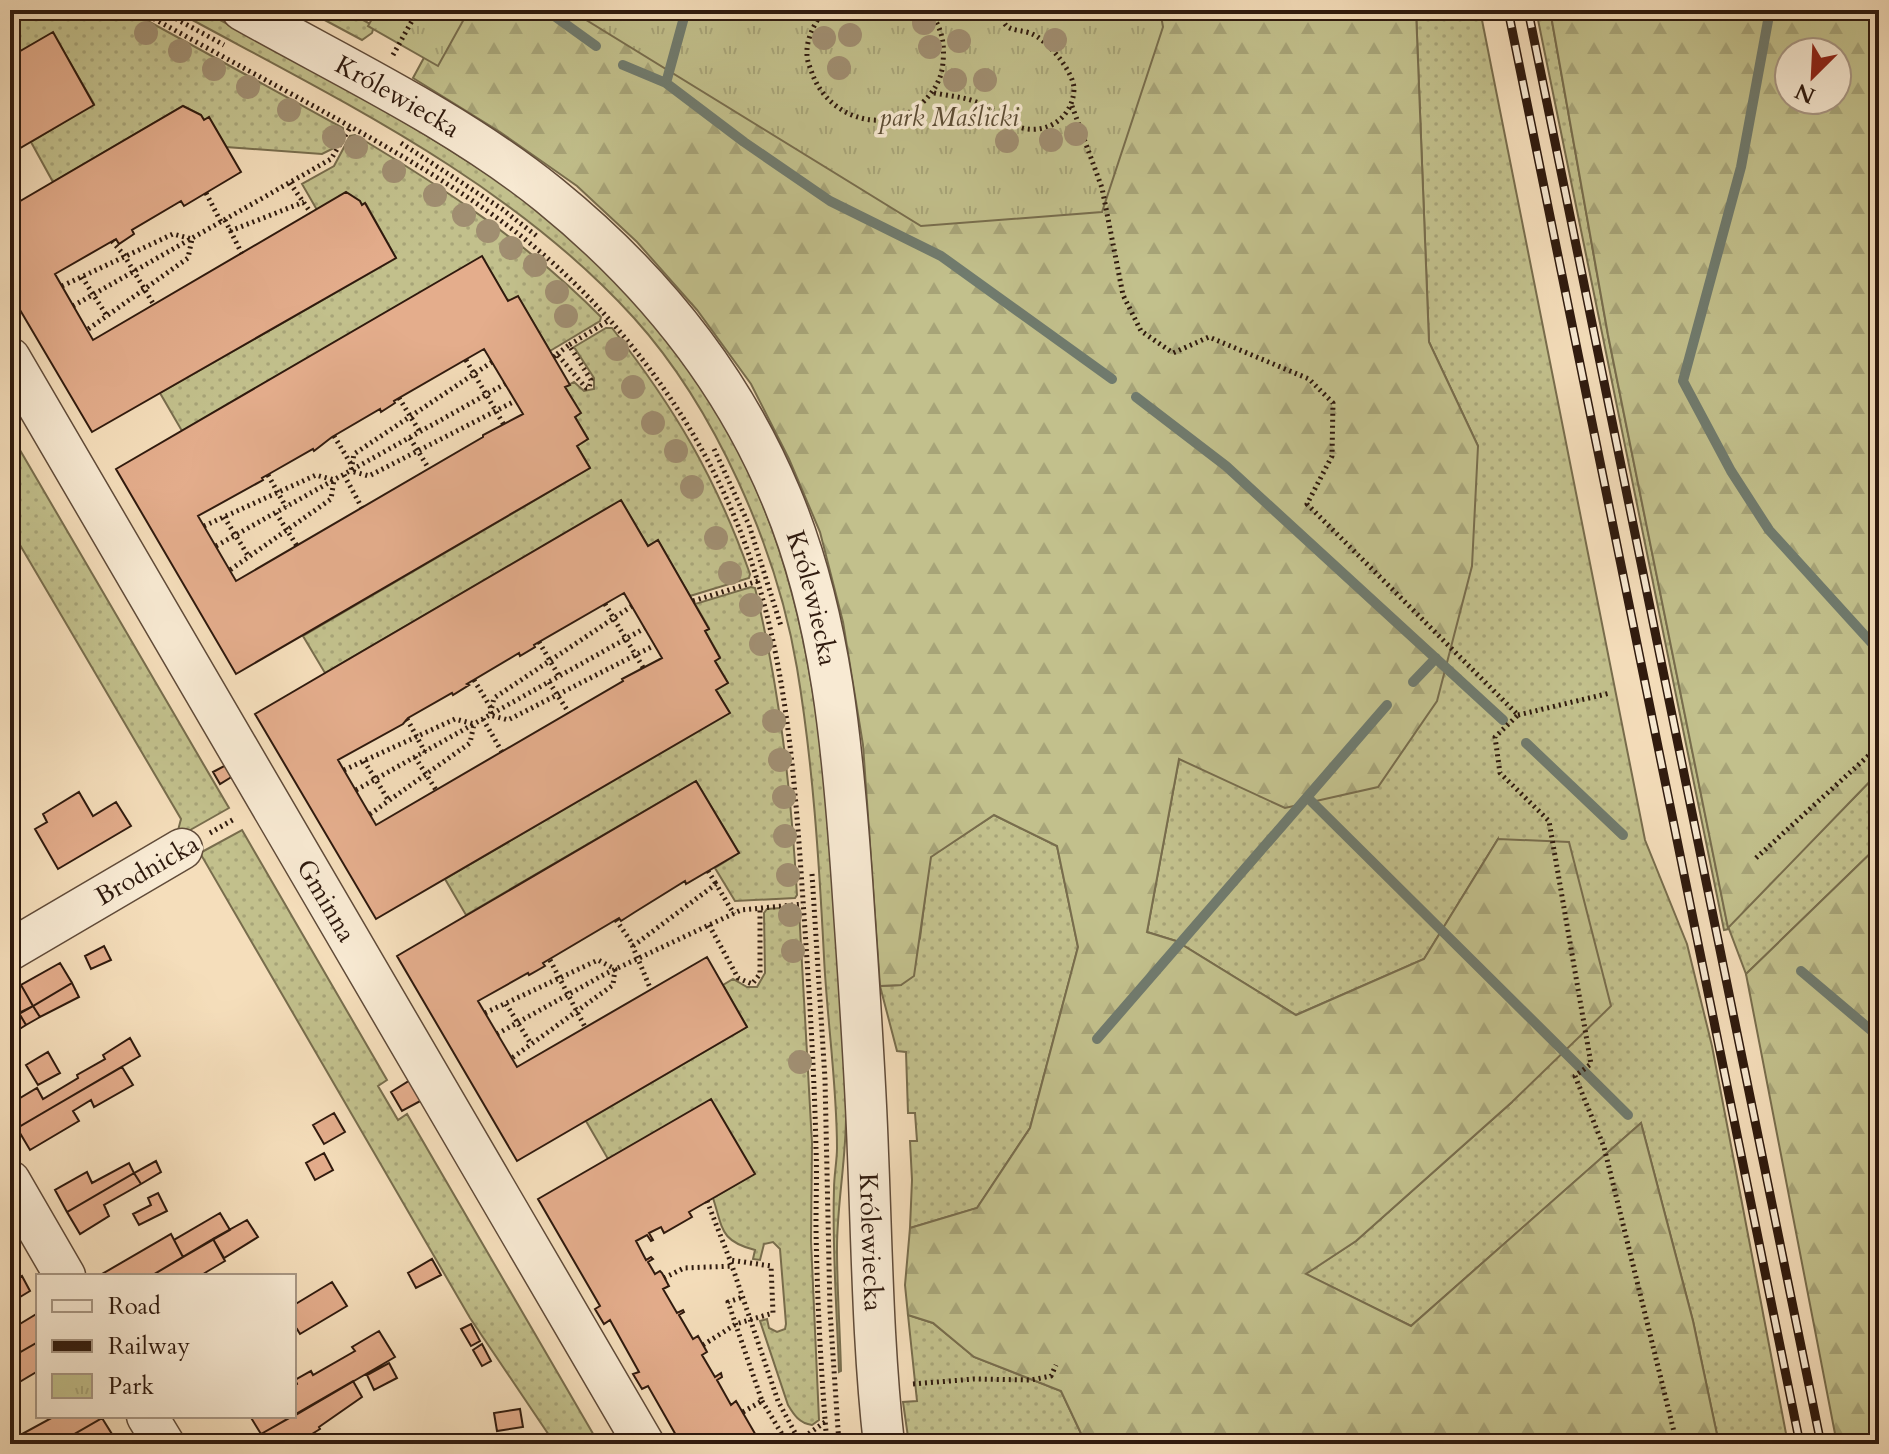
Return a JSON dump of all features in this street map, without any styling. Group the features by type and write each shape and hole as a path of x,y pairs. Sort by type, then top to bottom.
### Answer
{"street":[{"name":"Królewiecka","path":"242,10 495,156 551,197 604,243 683,326 750,431 781,496 805,562 822,631 846,787 867,1110 875,1316 876,1443"},
{"name":"Gminna","path":"10,358 644,1444"},
{"name":"Brodnicka","path":"10,950 182,849"},
{"path":"10,1181 64,1274"},
{"path":"148,1418 164,1444"}],"path":[{"path":"138,10 351,126 438,179 521,237 583,293 667,392 710,465 758,581 771,631 787,721 803,904 827,1444"},
{"path":"160,10 238,52"},
{"path":"824,10 810,35 806,57 821,94 851,116 879,120 895,119 913,111 934,93 943,70 944,50 940,30 928,10"},
{"path":"1001,10 1006,25 1014,31 1031,34 1061,59 1071,73 1074,88 1072,106 1102,188 1123,295 1141,331 1173,353 1209,337 1309,379 1333,403 1332,456 1307,504 1516,717"},
{"path":"934,93 978,102 998,111 1012,124 1030,129 1044,129 1060,121 1072,106"},
{"path":"73,306 331,159 351,126"},
{"path":"396,140 502,209 546,244"},
{"path":"290,183 311,213"},
{"path":"206,193 242,254"},
{"path":"230,231 304,202"},
{"path":"62,286 173,234 192,239"},
{"path":"87,330 188,258 192,239"},
{"path":"112,241 154,305"},
{"path":"82,277 107,316"},
{"path":"569,345 591,380 592,386 589,388 555,355 569,345 608,321"},
{"path":"466,360 504,425"},
{"path":"351,468 354,454 492,362"},
{"path":"216,546 505,384"},
{"path":"399,398 420,432"},
{"path":"334,436 351,468 369,476 515,401"},
{"path":"410,438 429,469"},
{"path":"711,443 749,525 783,636"},
{"path":"268,475 286,507"},
{"path":"204,526 316,475 334,480"},
{"path":"344,475 362,508"},
{"path":"230,570 331,499 334,480"},
{"path":"276,513 297,546"},
{"path":"224,517 249,557"},
{"path":"693,601 758,581"},
{"path":"605,604 644,669"},
{"path":"491,712 494,698 632,606"},
{"path":"356,790 645,628"},
{"path":"539,642 559,676"},
{"path":"474,680 491,712 508,720 655,645"},
{"path":"549,682 569,713"},
{"path":"1610,693 1516,717 1495,737 1500,773 1549,821 1591,1064 1575,1076 1604,1147 1677,1444"},
{"path":"407,719 425,752"},
{"path":"344,770 455,719 474,724"},
{"path":"483,719 502,752"},
{"path":"370,814 470,743 474,724"},
{"path":"1756,858 1879,746"},
{"path":"415,757 436,790"},
{"path":"364,761 389,801"},
{"name":"Brodnicka","path":"182,849 267,800"},
{"path":"811,861 825,1079 830,1311 839,1444"},
{"path":"708,871 734,914"},
{"path":"633,946 716,884"},
{"path":"497,1034 615,969 734,914 752,907 803,904"},
{"path":"709,925 738,978 752,984 760,974 760,908"},
{"path":"616,920 633,946 651,990"},
{"path":"550,960 585,1027"},
{"path":"485,1013 598,960 615,969"},
{"path":"512,1058 613,985 615,969"},
{"path":"506,1004 531,1044"},
{"path":"707,1201 732,1263 778,1401 798,1443 825,1422"},
{"path":"664,1278 684,1268 732,1263 771,1266 773,1313 736,1324 703,1345"},
{"path":"743,1297 728,1302 762,1401 788,1444"},
{"path":"907,1384 974,1379 1031,1380 1051,1376 1056,1365"},
{"path":"743,1412 762,1401"}],"green space":[{"path":"10,10 128,10 343,128 343,131 334,148 322,154 226,147 209,118 204,120 201,115 183,106 53,182 31,142 94,104 53,33 10,57"},
{"path":"174,10 203,10 387,112 529,203 601,266 658,326 705,392 743,459 772,528 794,600 810,673 821,748 845,1083 846,1126 837,1248 839,1372 834,1235 835,1100 807,740 788,622 758,528 738,482 691,394 663,354 634,318 585,269 532,224 418,145"},
{"path":"306,10 345,10 374,26 372,33 362,40"},
{"path":"377,10 469,10 438,66 368,26"},
{"path":"426,10 1416,10 1429,342 1478,446 1472,566 1437,701 1378,787 1285,808 1179,759 1147,932 1176,941 1296,1015 1424,959 1498,839 1569,842 1611,1006 1512,1102 1356,1241 1306,1274 1411,1326 1641,1123 1693,1321 1719,1444 1086,1444 1061,1391 974,1357 933,1323 908,1315 905,1285 910,1228 977,1208 1030,1128 1078,947 1057,846 994,815 931,857 914,976 901,985 880,986 863,745 843,622 820,532 789,459 751,384 697,310 637,242 577,186 500,132 413,78 426,54"},
{"name":"park Maślicki","path":"570,10 1160,10 1163,27 1102,212 921,226"},
{"path":"1416,10 1480,10 1645,840 1687,944 1712,1046 1788,1444 1719,1444 1693,1321 1641,1123 1411,1326 1305,1274 1356,1241 1512,1102 1498,839 1424,959 1296,1015 1176,941 1147,932 1179,759 1478,446 1429,342"},
{"path":"1536,10 1550,10 1608,335 1728,927 1879,772 1879,845 1746,974 1729,929 1724,930"},
{"path":"1550,10 1879,10 1879,772 1728,928 1608,335"},
{"path":"355,135 453,196 515,241 573,290 601,317 600,321 550,351 518,297 508,301 482,257 182,431 160,393 396,258 366,204 317,210 302,184 334,166 350,136"},
{"path":"606,328 612,328 635,358 692,445 723,506 749,578 690,596 658,541 648,546 621,501 325,673 303,636 590,468 577,446 588,439 575,417 580,413 565,387 574,382 584,391 594,389 594,378 574,347"},
{"path":"10,433 229,808 176,838 181,819 10,528"},
{"path":"755,588 764,626 783,741 795,898 735,901 715,868 739,853 696,781 466,915 445,879 729,712 716,690 728,683 715,661 720,657 705,631 709,628 695,604"},
{"path":"994,815 1057,846 1078,947 1030,1128 977,1208 910,1228 910,1141 917,1141 915,1113 908,1113 906,1052 897,1051 880,986 901,985 920,938 930,857"},
{"path":"242,830 387,1080 378,1086 398,1120 407,1114 599,1444 555,1444 470,1318 200,853"},
{"path":"1879,845 1879,1444 1837,1444 1746,974"},
{"path":"794,907 799,910 812,1143 811,1241 819,1420 812,1425 800,1420 788,1405 760,1321 767,1319 769,1328 777,1332 785,1329 780,1249 773,1242 764,1244 760,1260 753,1259 755,1250 729,1238 719,1218 713,1198 754,1174 711,1100 608,1159 586,1121 747,1027 723,985 733,979 747,987 757,987 765,973 764,913 767,909"},
{"path":"908,1315 933,1323 974,1357 1061,1391 1086,1444 909,1444 903,1402 917,1401"}],"building":[{"path":"53,32 94,105 10,154 10,57"},
{"path":"183,106 201,115 204,120 209,117 241,172 184,206 181,201 132,230 134,234 119,244 116,239 55,274 93,340 346,192 362,205 365,203 396,258 92,432 10,293 10,207"},
{"path":"482,256 508,301 518,296 570,385 565,387 581,413 575,417 588,439 577,446 590,468 236,674 116,469","holes":["484,349 523,414 236,581 198,516 314,451 380,409 381,412 394,401"]},
{"path":"621,500 648,546 658,540 709,629 705,631 720,658 715,661 728,683 716,690 730,713 376,919 255,714","holes":["624,593 662,658 376,825 338,760"]},
{"path":"226,765 233,776 220,784 213,772"},
{"path":"696,781 739,853 686,884 685,881 621,921 619,918 543,963 545,966 478,1001 517,1067 707,957 747,1027 517,1161 397,956"},
{"path":"79,792 93,816 116,802 131,826 58,869 35,829 47,822 43,814"},
{"path":"104,946 111,960 91,969 85,956"},
{"path":"60,963 72,983 33,1006 21,985"},
{"path":"72,983 79,997 40,1017 33,1006"},
{"path":"21,985 33,1006 10,1019 10,991"},
{"path":"33,1006 40,1017 26,1025 19,1013"},
{"path":"19,1013 26,1025 10,1035 10,1019"},
{"path":"130,1038 140,1056 17,1128 10,1115 10,1104 37,1088 43,1099 78,1078 77,1075 105,1059 103,1055"},
{"path":"48,1052 60,1073 38,1085 26,1065"},
{"path":"122,1067 133,1085 94,1107 91,1100 73,1111 79,1121 30,1150 17,1128"},
{"path":"412,1079 424,1099 402,1111 391,1092"},
{"path":"711,1099 755,1174 689,1212 692,1217 664,1233 661,1227 649,1233 653,1240 647,1235 636,1241 646,1260 653,1259 648,1262 655,1274 662,1273 669,1286 663,1289 677,1313 683,1310 679,1315 693,1339 698,1336 707,1352 702,1355 715,1377 721,1373 722,1377 717,1380 731,1405 736,1401 761,1444 675,1444 672,1440 677,1437 648,1386 642,1389 633,1374 639,1372 610,1320 604,1324 595,1309 600,1306 538,1199"},
{"path":"334,1113 345,1132 324,1144 313,1125"},
{"path":"324,1153 333,1170 315,1180 306,1163"},
{"path":"156,1161 161,1172 141,1184 134,1173"},
{"path":"129,1163 134,1173 67,1212 55,1190 87,1172 92,1183"},
{"path":"134,1173 141,1184 104,1205 109,1216 80,1234 67,1212"},
{"path":"158,1193 167,1211 139,1225 133,1214 151,1205 148,1198"},
{"path":"220,1213 230,1230 183,1257 174,1240"},
{"path":"247,1220 258,1237 224,1258 213,1239"},
{"path":"171,1234 183,1257 154,1274 102,1274"},
{"path":"213,1239 225,1261 203,1274 154,1274"},
{"path":"432,1259 441,1275 416,1288 408,1273"},
{"path":"22,1276 30,1291 10,1303 10,1283"},
{"path":"332,1282 347,1306 300,1334 296,1329 296,1304"},
{"path":"36,1314 36,1343 10,1358 10,1344 16,1340 10,1330"},
{"path":"471,1324 480,1341 471,1346 461,1329"},
{"path":"379,1331 395,1357 296,1415 296,1379 311,1371 313,1375 355,1351 352,1347"},
{"path":"36,1343 36,1372 11,1387 10,1358"},
{"path":"482,1344 491,1361 482,1366 473,1350"},
{"path":"389,1363 397,1378 374,1390 367,1375"},
{"path":"353,1381 362,1397 296,1444 267,1444 261,1434 289,1418 296,1418 296,1414"},
{"path":"520,1409 523,1427 497,1431 494,1413"},
{"path":"51,1418 102,1418 57,1444 11,1444 23,1437 22,1434"},
{"path":"102,1418 115,1439 106,1444 57,1444"},
{"path":"251,1418 289,1418 261,1434"}],"waterway":[{"path":"546,10 596,46"},
{"path":"666,83 686,10"},
{"path":"1770,10 1741,167 1683,381 1731,471 1769,530 1879,651"},
{"path":"623,65 666,83 830,201 941,256 1112,379"},
{"path":"1136,397 1226,466 1503,720"},
{"path":"1413,682 1436,658"},
{"path":"1097,1039 1387,705"},
{"path":"1526,743 1623,835"},
{"path":"1307,797 1628,1115"},
{"path":"1801,971 1879,1037"}],"railway":[{"path":"1508,10 1800,1444"},
{"path":"1528,10 1821,1444"}]}
